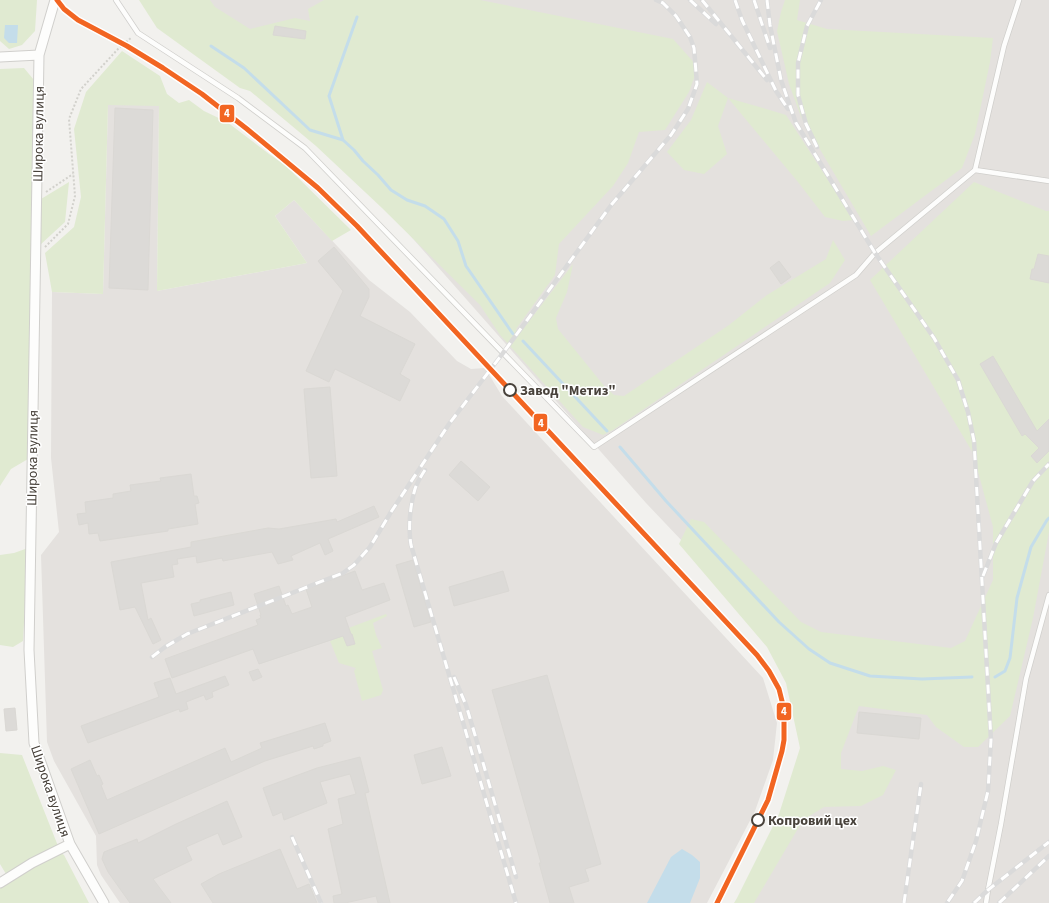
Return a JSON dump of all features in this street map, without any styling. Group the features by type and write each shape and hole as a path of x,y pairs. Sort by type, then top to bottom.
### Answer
{"street":[{"name":"Широка вулиця","path":"55,0 39,55 29,650 34,743 70,844 104,903"},
{"path":"0,57 39,55"},
{"path":"0,883 32,863 70,844"}],"lane":[{"path":"116,0 138,33 238,98 305,148 594,447 856,275 875,253 975,170 1004,46 1018,0"},
{"path":"975,170 1049,181"},
{"path":"986,903 1026,679 1049,595"}],"path":[{"path":"36,256 68,224 75,196 69,119 81,89 118,49 138,33"},
{"path":"37,198 73,174"}],"shaded area":[{"path":"185,0 351,0 317,69"},
{"path":"383,0 1049,0 1049,903 747,903 825,745 814,680 646,503 318,131"},
{"path":"108,105 159,105 157,291 307,263 275,216 294,200 369,280 410,312 457,361 471,369 485,368 502,396 763,678 777,723 773,760 755,811 707,903 120,903 101,875 97,865 96,836 54,761 47,742 41,555 59,532 51,458 52,292 103,294"}],"green space":[{"path":"0,0 37,0 35,31 22,45 9,49 0,41"},
{"path":"139,0 210,0 215,7 250,29 295,18 310,21 308,9 324,0 480,0 673,39 698,67 689,92 665,130 639,132 628,163 613,186 559,244 555,275 516,329 520,333 573,264 567,292 556,318 558,329 605,387 614,395 624,396 729,325 767,295 826,259 833,240 845,260 830,283 613,430 603,435 583,427 500,335 480,305 382,208 316,146 250,91 240,88 157,28"},
{"path":"785,0 800,0 797,20 827,29 993,38 990,62 975,134 962,168 871,236 801,117 789,84 777,31"},
{"path":"122,51 160,76 167,94 179,103 189,100 204,111 227,122 285,165 351,230 332,241 294,200 275,216 307,263 157,291 159,106 108,105 103,294 52,292 45,253 74,227 81,197 74,129 86,92"},
{"path":"24,68 34,80 28,459 11,469 0,486 0,69"},
{"path":"707,82 728,98 718,126 727,154 704,174 684,170 667,152 691,120"},
{"path":"728,98 786,115 854,220 843,221 825,217"},
{"path":"69,182 65,222 40,245 41,199"},
{"path":"974,182 1049,211 1049,532 1033,618 1010,716 978,747 964,747 936,727 927,715 859,706 841,753 841,769 862,771 883,766 896,770 883,795 861,806 824,807 803,820 754,903 734,903 779,814 800,748 786,683 767,647 679,544 691,519 704,522 801,622 821,632 951,648 965,641 993,580 993,527 973,453 870,280"},
{"path":"28,548 23,641 13,647 0,645 0,555 14,553"},
{"path":"386,614 387,616 373,623 376,635 382,648 372,651 383,690 381,695 362,701 354,671 356,668 339,663 330,641 337,638 335,633"},
{"path":"0,753 22,755 58,846 6,874 0,864"},
{"path":"58,851 64,855 89,903 0,903 0,886"}],"water":[{"path":"5,25 18,25 17,43 9,43 4,38"},
{"path":"682,849 700,862 700,878 690,903 647,903 671,857"}],"building":[{"path":"275,26 306,31 305,39 273,35"},
{"path":"115,108 153,110 148,290 109,288"},
{"path":"334,247 369,289 369,297 360,316 415,344 400,374 410,380 400,401 335,369 329,382 306,371 343,291 318,261"},
{"path":"1038,254 1049,256 1049,283 1030,279"},
{"path":"779,261 791,277 781,284 770,268"},
{"path":"993,356 1037,431 1049,419 1049,451 1037,463 1031,456 1039,448 1025,434 1022,436 980,364"},
{"path":"330,387 337,476 311,478 304,389"},
{"path":"461,461 490,487 478,501 449,475"},
{"path":"191,474 194,496 197,496 199,503 195,504 198,524 168,529 168,531 100,541 98,533 89,534 88,523 79,525 77,514 86,513 85,502 113,498 113,494 131,491 130,485 161,481 160,478"},
{"path":"374,506 379,517 328,539 333,551 325,555 320,543 291,556 293,560 278,564 272,552 223,561 222,558 197,563 196,556 177,559 178,564 172,565 174,577 141,583 148,620 151,618 161,640 153,644 135,607 120,610 111,562 191,547 191,542 268,528 279,529 336,519 337,522"},
{"path":"413,560 431,622 414,627 396,565"},
{"path":"355,571 362,590 384,583 390,600 345,617 355,644 347,646 343,636 259,664 253,649 172,678 165,659 258,625 256,620 261,618 261,615 254,594 279,586 286,606 288,605 292,614 312,607 306,589"},
{"path":"503,571 509,591 454,606 449,587"},
{"path":"231,592 234,605 194,616 191,604 200,602 200,600"},
{"path":"258,669 262,677 253,681 249,672"},
{"path":"547,675 601,864 585,869 589,881 569,887 574,903 550,903 539,863 541,863 492,690"},
{"path":"225,676 229,685 212,692 213,697 206,700 204,695 186,702 188,709 180,712 179,709 88,743 81,726 159,697 154,683 170,678 176,694"},
{"path":"15,708 17,730 6,731 4,709"},
{"path":"859,712 921,718 919,739 857,733"},
{"path":"325,723 331,741 323,744 323,746 314,749 313,746 265,761 99,834 71,769 90,760 97,776 99,775 103,784 101,785 107,800 225,748 231,762 262,748 260,743"},
{"path":"442,747 451,776 422,784 414,755"},
{"path":"360,757 369,792 365,793 390,903 378,903 376,896 345,903 334,903 333,896 342,894 328,829 343,824 338,799 356,794 350,774 320,782 327,803 284,820 282,812 273,816 263,788 317,768"},
{"path":"227,801 242,837 223,845 218,833 186,847 192,860 153,879 171,903 130,903 108,872 102,859 104,852 137,839 138,843"},
{"path":"280,849 297,889 309,884 317,903 213,903 201,884 219,874"}],"waterway":[{"path":"357,17 329,96 343,140 391,190 407,200 425,206 444,219 458,241 466,266 513,334"},
{"path":"211,46 244,68 310,130 343,140"},
{"path":"523,341 607,431"},
{"path":"620,447 666,501 779,622 809,649 830,663 870,676 922,679 972,677"},
{"path":"995,677 1005,671 1010,658 1017,598 1031,547 1049,518"}],"railway":[{"path":"152,657 165,647 187,634 343,573 354,565 370,547 391,512 449,424 612,204 671,135 688,109 697,84 694,48 690,37 676,16 663,3 656,0"},
{"path":"690,0 716,24"},
{"path":"702,0 767,80"},
{"path":"735,0 742,20 776,91 788,109"},
{"path":"754,0 770,48"},
{"path":"767,0 770,25 781,80 796,123 875,253 934,338 958,380 968,412 974,441 991,740 988,791 976,841 962,881 947,903"},
{"path":"817,147 806,124 798,95 798,63 807,26 821,0"},
{"path":"983,576 996,543 1033,481 1049,464"},
{"path":"425,470 419,480 413,496 410,517 411,545 516,903"},
{"path":"454,677 466,705 516,877"},
{"path":"904,903 921,784"},
{"path":"292,837 321,903"},
{"path":"974,903 988,890 1049,842"},
{"path":"999,903 1049,856"}],"transit line":[{"name":"4","path":"57,0 64,9 78,20 127,46 202,94 318,188 357,226 757,655 769,671 779,689 784,709 784,740 782,751 768,800 717,903"}],"place":[{"name":"Завод \"Метиз\"","path":"510,390"},
{"name":"Копровий цех","path":"758,820"}]}
